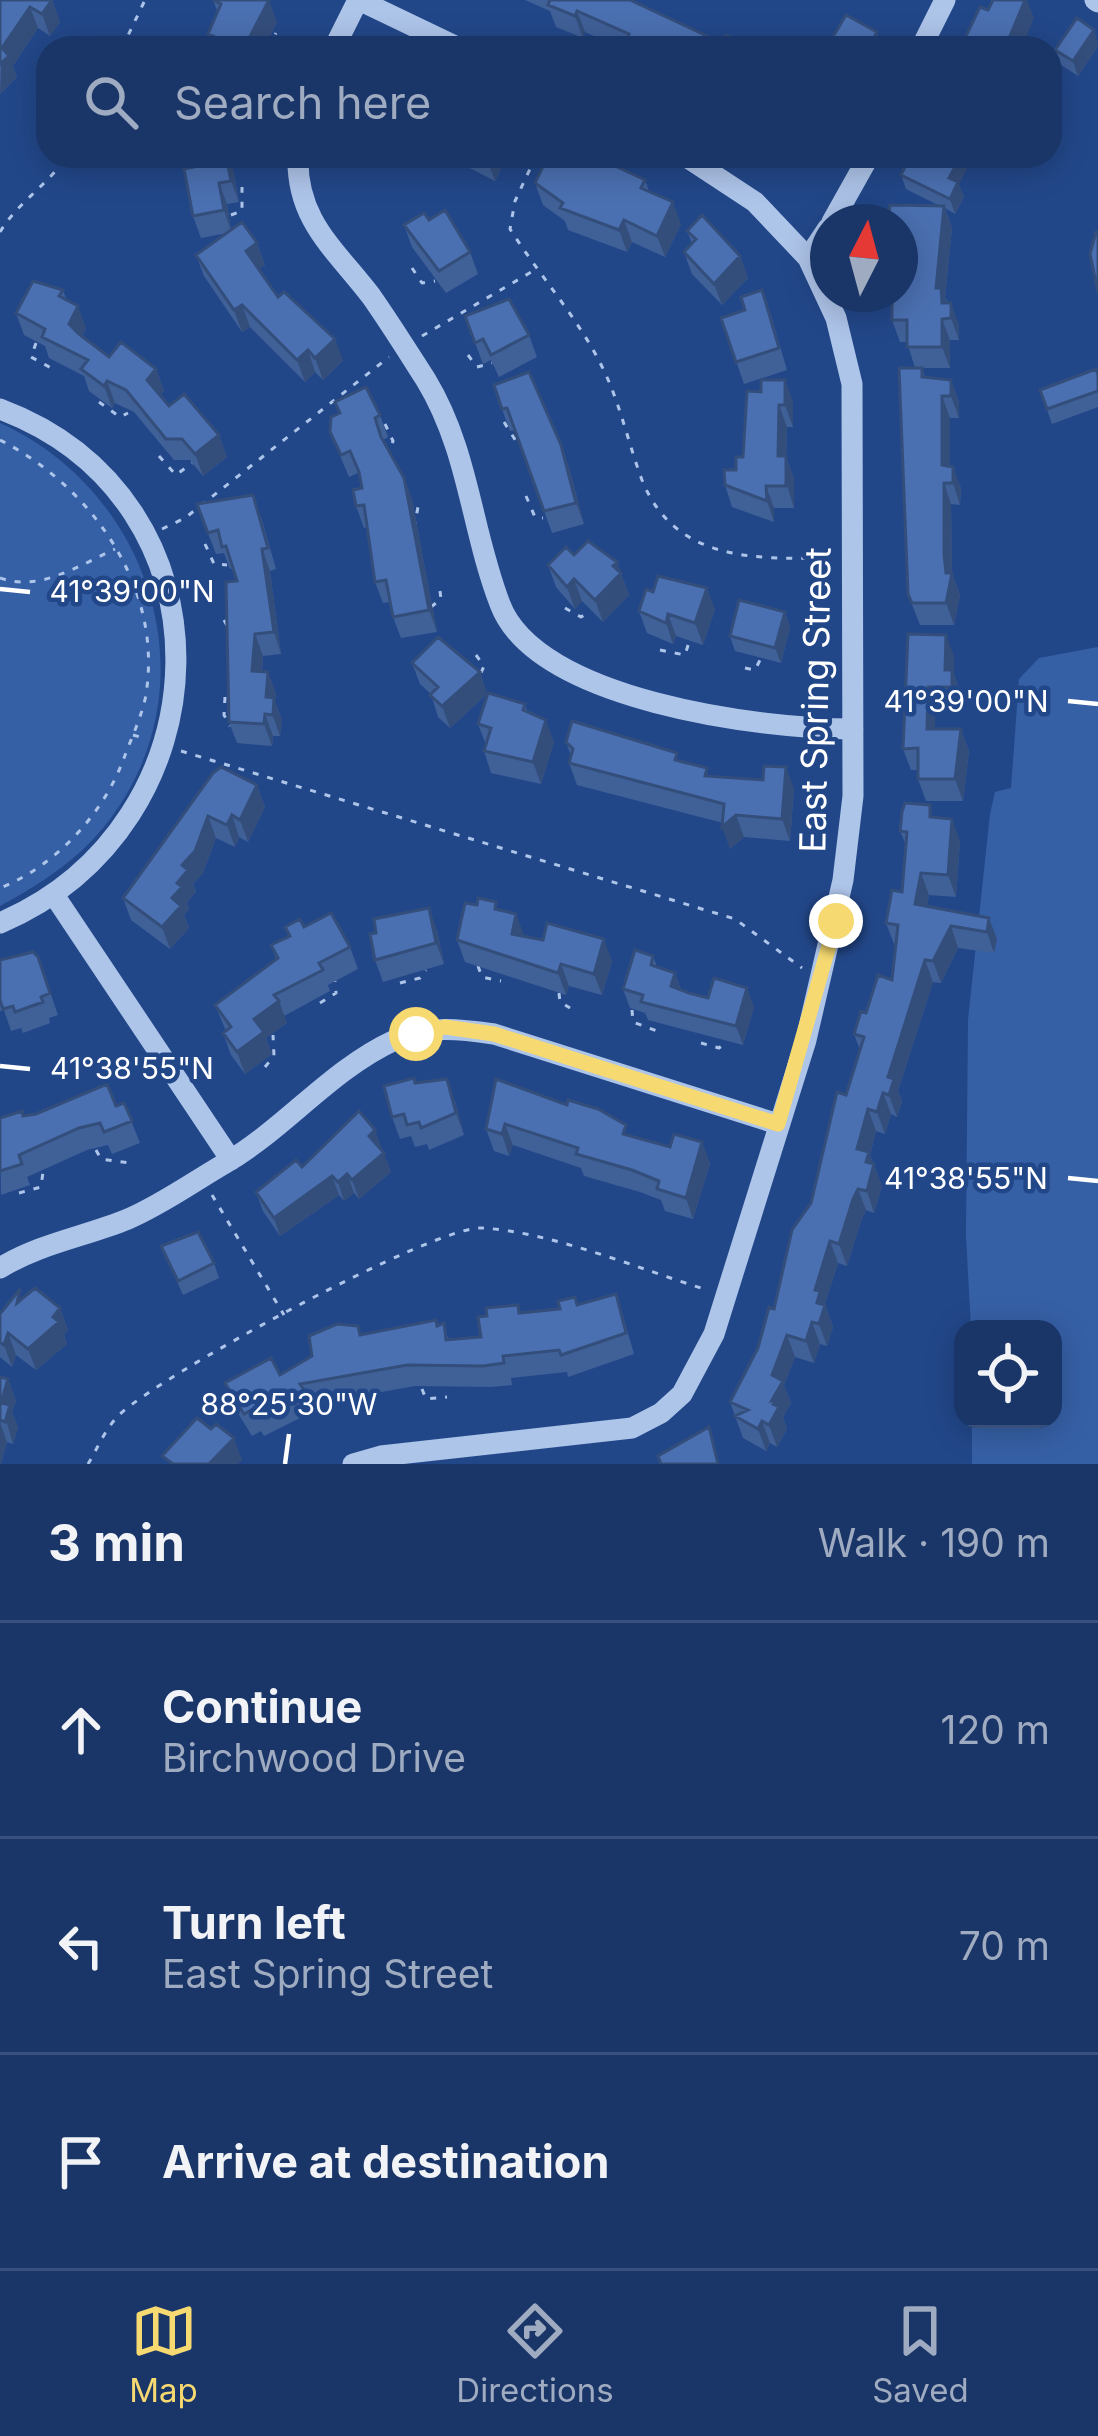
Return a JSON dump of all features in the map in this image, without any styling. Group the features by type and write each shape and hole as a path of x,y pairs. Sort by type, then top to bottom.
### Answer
{"street":[{"path":"340,36 359,0 434,36"},
{"path":"927,36 945,0"},
{"path":"299,168 302,204 322,240 368,292 440,404 466,469 501,608 532,647 561,669 593,682 741,724 854,729"},
{"name":"East Spring Street","path":"353,1464 381,1456 599,1435 662,1413 698,1370 714,1334 824,974 843,880 853,796 852,384 836,318 808,258 755,202 703,168"},
{"path":"842,204 862,168"},
{"path":"0,410 68,445 118,490 157,560 174,624 175,692 164,744 141,805 98,858 54,895 0,923"},
{"path":"54,895 231,1160"},
{"path":"0,1268 35,1247 129,1218 231,1160 295,1116 348,1065 400,1037 445,1027 494,1034 778,1124"}],"path":[{"path":"128,36 146,0"},
{"path":"0,232 12,211 59,168"},
{"path":"530,168 515,200 510,229 584,333 607,378 644,485 667,520 694,542 728,556 833,557"},
{"path":"229,215 242,211 242,187"},
{"path":"412,268 422,283 435,281"},
{"path":"418,339 536,270"},
{"path":"37,341 31,357 55,370"},
{"path":"468,355 477,367 492,363"},
{"path":"159,531 185,518 392,356"},
{"path":"99,402 120,417 128,412"},
{"path":"504,422 514,446 520,445"},
{"path":"385,424 393,441 389,452"},
{"path":"0,440 50,469 91,508 116,548 138,601 147,644 147,689 116,780 89,821 56,853 0,889"},
{"path":"160,457 176,475 191,463"},
{"path":"526,496 535,517 543,518"},
{"path":"412,528 419,522 418,507"},
{"path":"205,544 214,564 229,564"},
{"path":"0,578 26,584 50,579 116,548"},
{"path":"430,608 439,603 440,591"},
{"path":"565,608 581,616 592,611"},
{"path":"224,620 232,632 244,630"},
{"path":"660,650 685,655 690,641"},
{"path":"474,680 485,670 476,655"},
{"path":"745,668 755,670 761,658"},
{"path":"225,697 225,722 238,727"},
{"path":"178,749 735,919 785,960 808,970"},
{"path":"478,964 482,977 501,981"},
{"path":"400,983 420,979 426,968"},
{"path":"320,1003 336,993 334,981"},
{"path":"559,993 560,1002 570,1008"},
{"path":"632,1009 633,1022 657,1031"},
{"path":"265,1067 274,1056 272,1033"},
{"path":"701,1043 719,1048 724,1043"},
{"path":"95,1150 101,1159 130,1163"},
{"path":"19,1193 41,1186 43,1172"},
{"path":"216,1202 285,1317"},
{"path":"88,1464 116,1418 166,1378 393,1256 478,1227 525,1235 712,1292"},
{"path":"422,1389 426,1399 447,1397"}],"shaded area":[{"path":"0,423 51,453 94,493 127,540 149,593 160,648 158,705 143,762 113,815 62,867 0,906"},
{"path":"1098,647 1098,1464 972,1464 972,1428 1062,1428 1062,1320 971,1320 966,1235 968,1020 990,814 995,792 1011,788 1019,679 1039,658"}],"building":[{"path":"0,0 52,0 42,14 30,7 2,48 9,56 0,64"},
{"path":"213,0 269,0 250,36 208,34 221,4"},
{"path":"550,0 630,0 707,36 628,36 577,11 575,16 548,5"},
{"path":"993,0 1025,0 1010,36 966,36 980,7 988,10"},
{"path":"846,15 877,32 875,36 833,36"},
{"path":"1077,18 1094,30 1073,61 1062,54 1062,40"},
{"path":"228,168 231,181 219,183 224,210 193,216 184,169"},
{"path":"542,168 620,168 645,180 641,188 673,202 657,236 624,220 619,230 560,208 563,203 535,183"},
{"path":"904,168 954,168 949,178 958,182 950,199 901,175"},
{"path":"918,206 944,206 936,288 941,288 942,303 951,303 951,318 942,319 942,347 907,347 907,320 892,320 892,312 918,312"},
{"path":"445,210 470,252 439,271 404,225 424,213 429,220"},
{"path":"702,215 740,256 714,284 684,252 696,239 687,231"},
{"path":"242,222 257,243 246,251 278,297 284,292 335,339 315,358 308,350 297,360 242,305 234,310 196,255"},
{"path":"1098,232 1098,292 1090,254"},
{"path":"33,281 63,290 59,296 78,306 69,324 79,334 109,357 121,342 156,369 147,380 169,406 184,394 219,435 195,454 182,439 166,439 126,390 107,381 104,386 81,369 88,360 42,337 45,329 16,313"},
{"path":"762,290 779,348 736,362 721,318 745,310 741,297"},
{"path":"509,299 529,335 491,355 483,339 475,343 465,316"},
{"path":"899,368 922,368 922,377 951,380 951,396 942,396 942,465 953,467 953,483 944,483 944,554 946,573 952,573 946,603 912,603 908,594"},
{"path":"1096,369 1098,391 1047,409 1040,390"},
{"path":"529,372 561,445 576,503 544,511 494,385"},
{"path":"761,380 785,380 785,405 779,405 778,456 786,456 786,486 766,486 767,501 725,485 724,470 736,470 736,457 743,457 747,391 761,392"},
{"path":"366,387 380,415 375,418 381,437 404,478 429,610 393,617 386,580 375,582 364,505 356,506 353,490 362,488 359,472 350,451 341,455 330,432 331,417 340,413 335,402"},
{"path":"253,495 268,548 262,549 274,632 255,634 252,671 268,672 266,697 274,698 273,715 265,714 264,724 229,722 226,582 237,581 218,530 208,533 197,504"},
{"path":"588,541 617,562 613,566 621,573 595,600 574,579 567,587 548,565 566,547 574,555"},
{"path":"658,576 707,588 695,623 668,614 666,623 639,611 646,589 653,592"},
{"path":"739,600 785,612 775,648 730,636"},
{"path":"908,634 946,635 945,670 952,670 952,687 928,687 927,729 961,729 955,779 918,779 918,748 903,749"},
{"path":"438,637 480,672 442,706 430,695 438,687 412,663"},
{"path":"488,693 525,704 523,710 546,720 533,762 484,751 491,728 478,724"},
{"path":"572,721 677,753 675,760 707,768 705,776 763,780 764,766 786,767 782,819 736,815 722,827 724,804 569,763 573,749 566,742"},
{"path":"221,767 257,785 240,820 232,815 227,825 208,816 195,851 182,865 188,870 177,883 182,887 172,898 181,906 162,927 123,898"},
{"path":"905,803 930,805 930,817 952,819 948,875 921,873 915,904 989,918 987,932 951,926 933,961 925,960 888,1077 894,1079 889,1095 883,1093 877,1112 868,1109 857,1149 869,1152 866,1162 874,1164 867,1191 858,1189 839,1244 830,1241 815,1290 820,1291 817,1303 825,1305 819,1324 812,1322 806,1341 787,1335 772,1375 783,1381 772,1400 776,1398 773,1404 779,1407 769,1425 762,1421 758,1429 735,1416 748,1410 730,1402 758,1348 769,1307 774,1309 792,1230 811,1203 837,1092 846,1095 864,1037 854,1034 861,1011 866,1013 878,975 892,980 898,925 886,923 892,890 902,892 907,832 900,831"},
{"path":"478,898 516,914 512,934 543,940 547,923 604,939 594,974 561,964 558,973 457,940 465,903 477,905"},
{"path":"429,908 436,943 375,960 370,934 376,933 374,919"},
{"path":"331,913 350,947 319,963 323,970 274,995 279,1001 254,1019 264,1032 237,1052 223,1033 231,1027 215,1005 278,958 271,945 290,936 285,927 300,919 304,927"},
{"path":"635,950 653,956 651,965 675,973 671,986 689,993 708,998 714,978 747,988 736,1026 641,1002 643,995 623,989"},
{"path":"33,952 50,993 41,997 43,1002 15,1012 13,1006 3,1009 0,960"},
{"path":"414,1078 415,1083 447,1079 456,1113 421,1128 419,1122 407,1125 404,1114 392,1117 384,1086"},
{"path":"496,1079 567,1105 568,1100 598,1109 626,1125 623,1134 670,1147 674,1134 702,1142 686,1198 657,1189 659,1181 632,1170 576,1154 578,1148 505,1124 502,1134 486,1129"},
{"path":"107,1084 116,1106 124,1103 132,1121 104,1132 100,1123 79,1128 19,1155 22,1164 0,1171 0,1118 22,1111 23,1116 36,1114"},
{"path":"359,1111 375,1130 369,1136 384,1153 352,1180 347,1174 338,1182 332,1176 274,1218 256,1192 296,1160 302,1167"},
{"path":"198,1232 214,1263 178,1281 161,1246"},
{"path":"35,1288 60,1308 53,1317 59,1322 28,1349 8,1333 4,1345 0,1314 20,1289 17,1303"},
{"path":"616,1294 626,1333 561,1355 559,1350 503,1356 504,1363 483,1366 407,1365 300,1384 304,1390 257,1414 253,1409 244,1414 225,1383 271,1358 280,1375 312,1356 309,1336 337,1324 358,1326 360,1335 436,1320 437,1326 444,1323 446,1340 481,1337 478,1317 487,1316 486,1308 518,1305 519,1313 560,1309 558,1301 575,1297 577,1305"},
{"path":"0,1377 8,1379 1,1403 10,1405 5,1422 0,1420"},
{"path":"197,1418 211,1429 216,1424 234,1438 209,1464 173,1464 162,1456"},
{"path":"709,1427 718,1464 661,1464 658,1456"}],"route":[{"path":"416,1034 445,1027 494,1034 778,1124 806,1040 836,921"}]}
